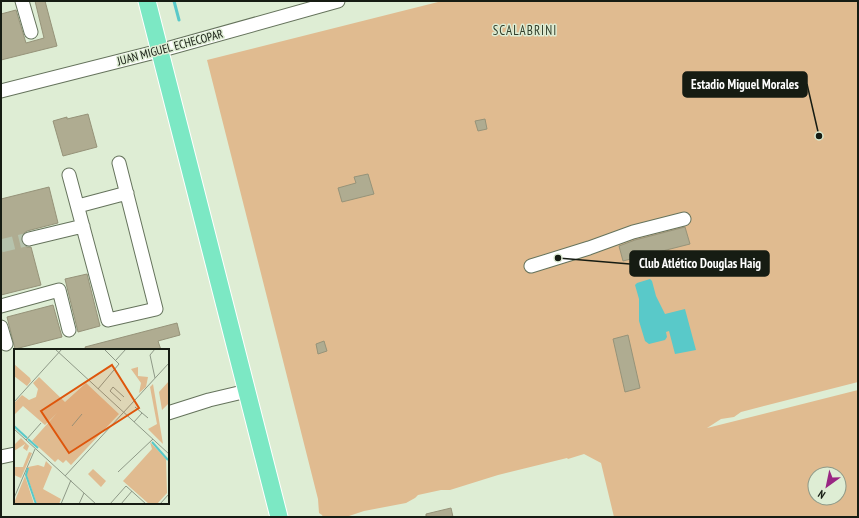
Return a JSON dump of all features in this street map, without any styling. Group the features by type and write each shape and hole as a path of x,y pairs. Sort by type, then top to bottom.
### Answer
{"main road":[{"path":"147,1 279,517"}],"street":[{"path":"22,1 31,32"},
{"name":"JUAN MIGUEL ECHECOPAR","path":"1,92 159,51 338,1"},
{"path":"70,175 108,320 156,309 119,163"},
{"path":"78,206 127,193"},
{"path":"531,266 589,248 633,232 684,219"},
{"path":"29,239 83,226"},
{"path":"1,306 59,290 69,330"},
{"path":"1,326 6,344"},
{"path":"169,413 209,400 247,391"},
{"path":"1,457 14,454"}],"shaded area":[{"path":"442,1 858,1 858,382 741,412 734,417 721,419 707,428 858,390 858,517 614,517 601,463 584,454 498,475 450,490 441,490 418,495 406,503 364,511 346,517 323,517 319,513 318,499 207,60"}],"water":[{"path":"650,279 665,314 685,309 696,350 675,354 669,331 666,332 667,337 665,340 649,344 645,341 639,321 639,299 635,285"}],"building":[{"path":"35,1 45,1 57,46 1,60 1,14 16,10 26,43 44,38"},
{"path":"88,114 97,147 63,156 53,121"},
{"path":"485,119 487,129 478,131 475,121"},
{"path":"368,174 374,194 342,202 338,188 356,183 354,177"},
{"path":"49,187 58,223 27,231 21,237 21,241 24,245 31,247 41,285 1,295 1,199"},
{"path":"685,227 690,244 623,261 619,246 635,240"},
{"path":"87,274 100,326 78,332 65,279"},
{"path":"53,305 62,337 15,349 7,317"},
{"path":"177,323 180,335 158,341 161,349 86,349 85,347"},
{"path":"628,335 640,388 625,392 613,339"},
{"path":"324,341 327,351 318,354 316,344"},
{"path":"451,508 453,517 426,517 426,514"}],"waterway":[{"path":"174,1 179,20"}],"tunnel":[{"path":"1,246 29,239"}],"place":[{"name":"Estadio Miguel Morales","path":"819,136"},
{"name":"Club Atlético Douglas Haig","path":"558,258"}],"district":[{"name":"SCALABRINI","path":"525,30"}]}
